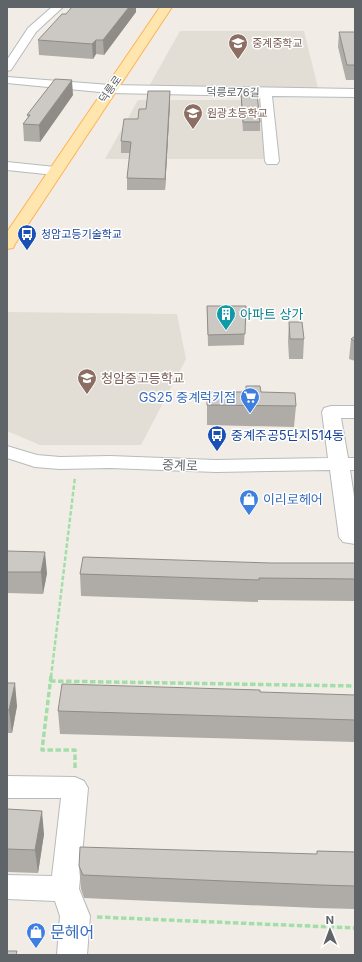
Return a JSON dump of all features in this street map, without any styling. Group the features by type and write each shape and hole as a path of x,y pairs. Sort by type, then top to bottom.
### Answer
{"main road":[{"name":"덕릉로","path":"7,244 166,7"}],"street":[{"path":"7,68 32,30 58,7"},
{"name":"덕릉로76길","path":"7,80 110,89 266,93 355,93"},
{"path":"266,93 272,161"},
{"path":"7,166 55,171"},
{"path":"355,412 331,412 347,465 350,537 355,537"},
{"name":"중계로","path":"7,452 35,462 216,466 347,465"},
{"path":"7,786 75,788 65,889 74,916 72,955"},
{"path":"7,887 65,889"}],"path":[{"path":"75,788 75,750 42,750 77,463"},
{"path":"50,681 355,686"},
{"path":"74,916 355,928"}],"shaded area":[{"name":"중계중학교","path":"180,31 304,31 318,88 148,88"},
{"name":"원광초등학교","path":"138,100 263,100 266,159 105,159"},
{"name":"청암중고등학교","path":"7,312 177,314 186,359 141,445 40,445 7,431"}],"building":[{"path":"72,7 129,7 103,40 96,40 92,44 38,40 62,14 66,14"},
{"path":"339,32 355,32 355,65 347,65"},
{"path":"55,79 72,80 39,125 23,124 30,115 27,115"},
{"path":"148,91 170,91 165,179 127,178 131,142 121,141 124,119 138,119 139,109 146,109"},
{"path":"241,93 257,94 260,122 243,122"},
{"name":"아파트 상가","path":"207,306 246,306 245,334 208,335"},
{"path":"289,322 302,322 304,339 290,339"},
{"path":"246,386 260,386 261,392 295,393 296,406 207,405 207,392 246,392"},
{"path":"7,551 45,552 41,572 7,572"},
{"path":"83,557 271,563 355,563 355,579 259,578 259,580 80,574"},
{"path":"7,683 15,683 9,710 7,710"},
{"path":"62,684 260,690 260,692 355,695 355,720 58,711"},
{"path":"7,809 42,811 35,850 7,849"},
{"path":"80,847 317,854 317,851 355,852 355,886 83,875 79,866"},
{"path":"7,951 17,951 16,955 7,955"}],"place":[{"name":"중계중학교","path":"238,60"},
{"name":"원광초등학교","path":"193,130"},
{"name":"청암고등기술학교","path":"27,251"},
{"name":"아파트 상가","path":"226,331"},
{"name":"청암중고등학교","path":"87,395"},
{"name":"GS25 중계럭키점","path":"250,414"},
{"name":"중계주공5단지514동","path":"217,452"},
{"name":"이리로헤어","path":"249,516"},
{"name":"문헤어","path":"36,949"}]}
